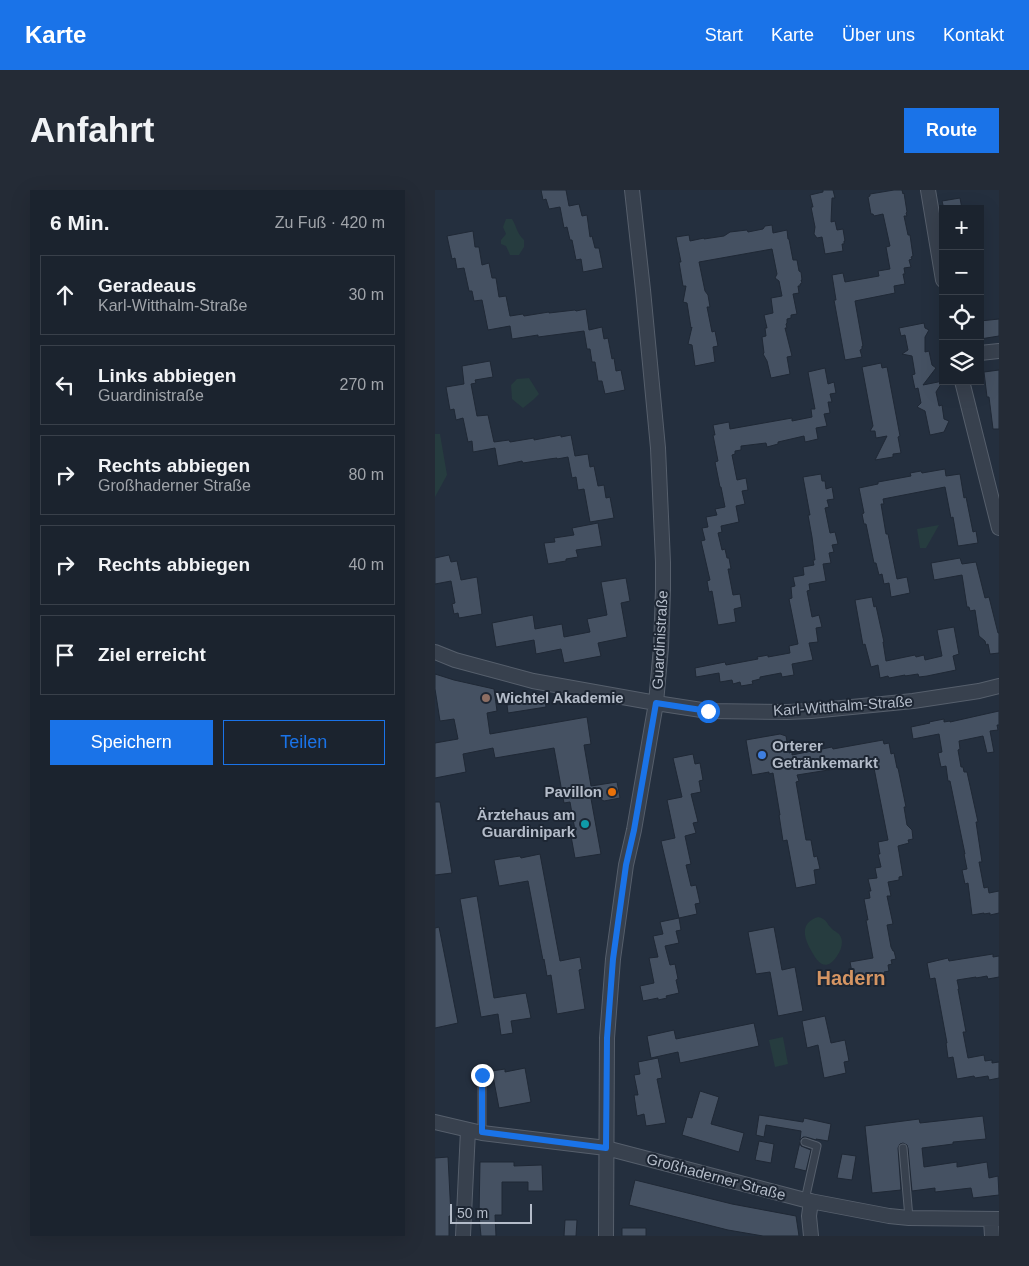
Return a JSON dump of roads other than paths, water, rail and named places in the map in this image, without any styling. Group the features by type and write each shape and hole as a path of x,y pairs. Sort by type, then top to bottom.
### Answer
{"street":[{"name":"Guardinistraße","path":"606,1236 607,1038 613,959 626,865 656,703 661,647 663,590 657,442 643,290 631,190"},
{"path":"928,190 939,256"},
{"path":"984,353 999,351"},
{"path":"964,385 999,528"},
{"name":"Karl-Witthalm-Straße","path":"435,652 455,660 533,681 708,711 811,712 913,701 999,686"},
{"name":"Großhaderner Straße","path":"435,1122 475,1131 606,1148 808,1200 889,1216 995,1219"},
{"path":"463,1236 475,1131"},
{"path":"808,1200 811,1236"},
{"path":"992,1236 995,1219"}],"lane":[{"path":"475,1131 482,1075"},
{"path":"805,1142 817,1146 808,1200"},
{"path":"903,1148 909,1218"}],"place":[{"name":"Wichtel Akademie","path":"486,698"},
{"name":"Orterer Getränkemarkt","path":"762,755"},
{"name":"Pavillon","path":"612,792"},
{"name":"Ärztehaus am Guardinipark","path":"585,824"}],"district":[{"name":"Hadern","path":"851,978"}]}
